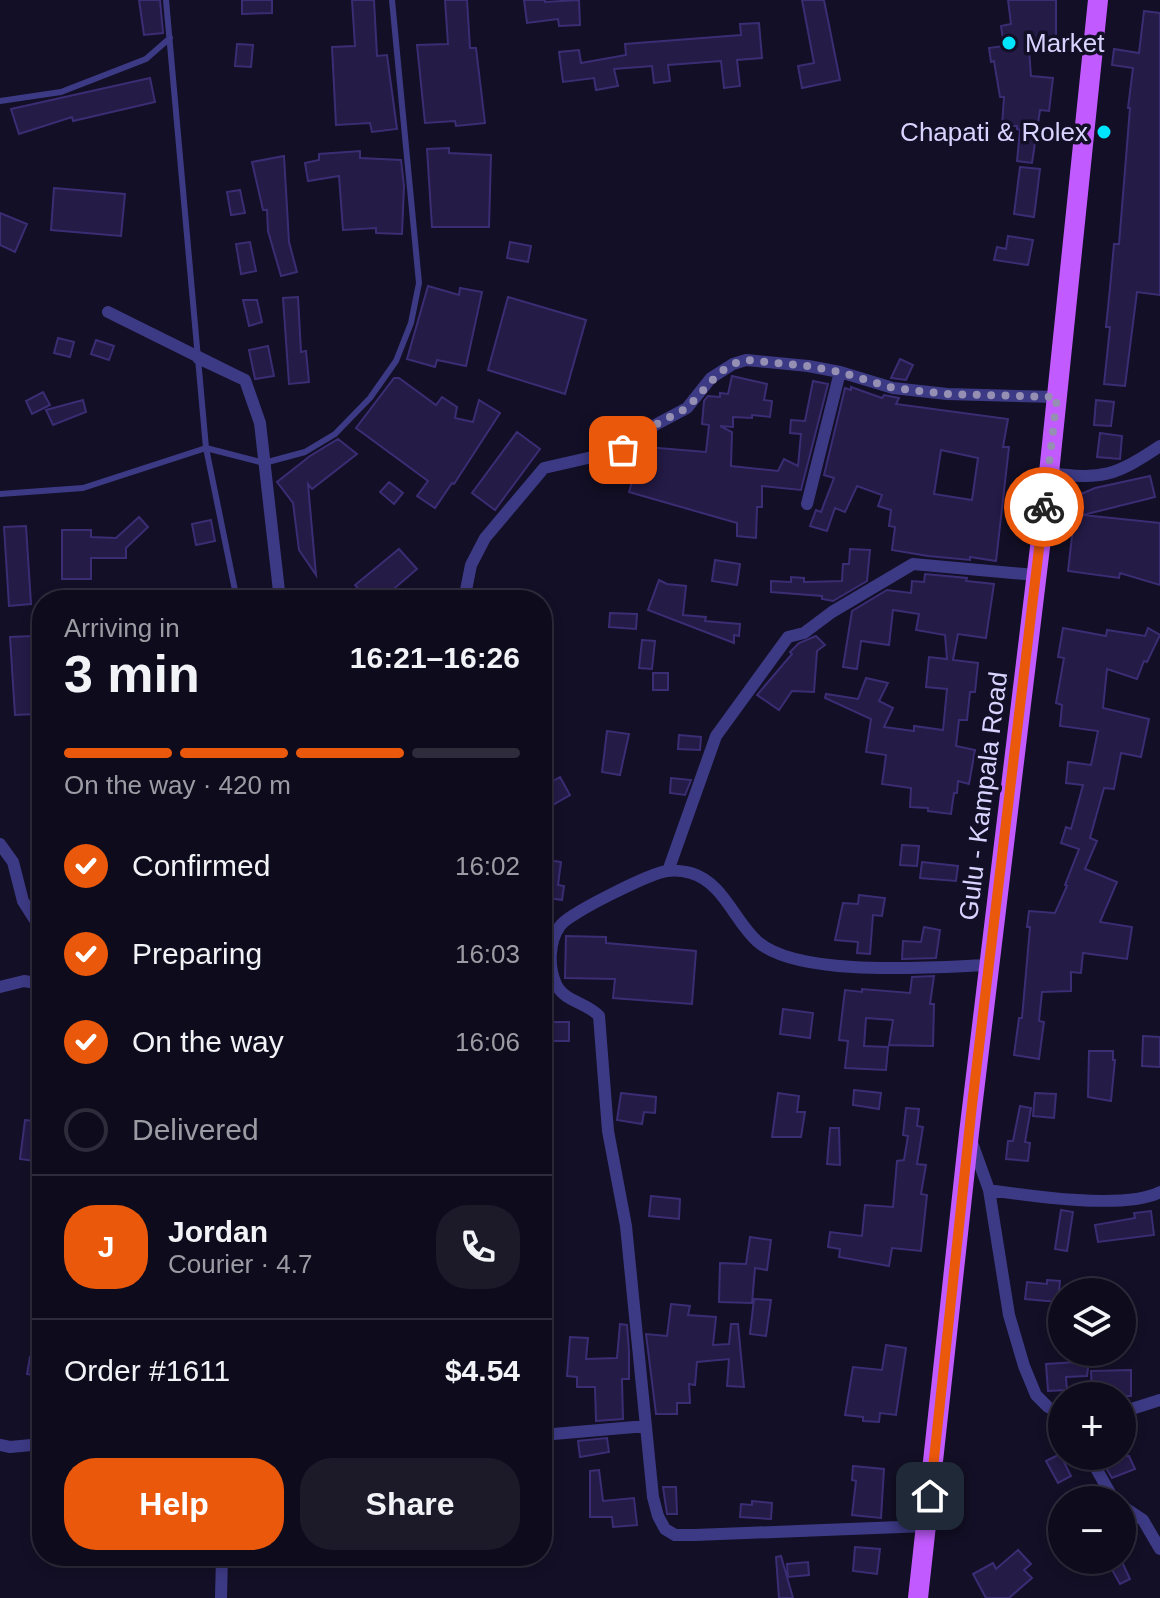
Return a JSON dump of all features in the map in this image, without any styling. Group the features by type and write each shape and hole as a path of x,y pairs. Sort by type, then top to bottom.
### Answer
{"main road":[{"name":"Gulu - Kampala Road","path":"918,1598 969,1133 1049,473 1098,0"}],"street":[{"path":"108,312 245,380 260,423 279,590"},
{"path":"198,358 245,380"},
{"path":"466,590 471,565 485,538 544,468 623,450 655,425 687,408 711,378 733,364 746,360 776,362 840,372 904,389 947,394 1057,397"},
{"path":"807,504 840,372"},
{"path":"1049,473 1093,477 1108,475 1125,469 1160,446"},
{"path":"668,871 716,736 788,637 804,633 832,612 913,564 1035,575"},
{"path":"0,844 13,862 23,901 32,915"},
{"path":"552,947 561,923 580,909 646,877 668,871 691,874 712,885 755,940 771,952 795,961 866,967 989,965"},
{"path":"552,961 559,991 594,1010 599,1016 608,1131 626,1226 649,1469 658,1516 665,1529 675,1535 926,1526"},
{"path":"0,987 24,981 32,982"},
{"path":"969,1133 989,1190 1009,1315 1036,1395 1048,1407"},
{"path":"989,1190 1118,1201 1146,1199 1160,1192"},
{"path":"1136,1408 1160,1400"},
{"path":"552,1434 646,1426"},
{"path":"0,1445 32,1445"},
{"path":"1136,1515 1143,1520 1160,1549"},
{"path":"221,1598 222,1566"}],"lane":[{"path":"166,0 206,448 235,590"},
{"path":"0,494 83,488 206,448 264,463 305,452 335,434 370,398 396,361 411,323 419,283 392,0"},
{"path":"0,101 61,92 146,59 170,38"}],"building":[{"path":"139,0 160,0 163,33 144,35"},
{"path":"242,0 272,0 272,13 242,14"},
{"path":"352,0 374,0 377,56 387,55 397,129 372,132 370,123 336,125 332,47 355,46"},
{"path":"445,0 467,0 470,48 476,48 485,123 456,126 455,121 425,123 417,45 448,44"},
{"path":"524,0 579,0 580,25 559,26 558,19 527,23"},
{"path":"802,0 824,0 840,80 802,88 798,66 814,63"},
{"path":"1008,0 1056,0 1054,47 1029,49 1031,76 1053,78 1049,111 1040,110 1032,163 1017,161 1020,130 1017,126 1002,126 1004,97 1000,97 994,61 991,62 989,48 1004,46 1001,26 1011,24"},
{"path":"1144,11 1160,13 1160,295 1137,292 1125,386 1104,384 1110,327 1106,327 1114,244 1119,244 1133,68 1112,65 1114,49 1139,53"},
{"path":"759,23 762,58 737,60 740,86 724,88 721,61 668,65 670,81 654,83 652,66 614,69 618,86 596,90 594,78 563,82 559,52 579,50 581,63 626,55 625,44 741,35 740,24"},
{"path":"237,44 253,45 251,67 235,66"},
{"path":"150,78 155,102 73,121 72,117 19,134 11,109"},
{"path":"449,148 449,153 491,155 489,227 432,227 427,149"},
{"path":"360,151 360,158 401,160 404,186 402,234 376,233 376,228 343,230 339,176 308,181 305,163 319,160 319,154"},
{"path":"284,156 289,242 297,272 281,276 268,231 267,210 263,210 252,162"},
{"path":"1020,167 1040,169 1034,217 1014,214"},
{"path":"54,188 125,194 121,236 51,230"},
{"path":"240,190 245,213 231,215 227,192"},
{"path":"0,213 27,224 15,252 0,245"},
{"path":"1008,236 1033,240 1028,265 994,260 997,247 1006,249"},
{"path":"250,242 256,271 241,274 236,244"},
{"path":"510,242 531,246 528,262 507,258"},
{"path":"428,286 459,295 460,288 482,292 466,366 437,360 435,367 407,359"},
{"path":"298,297 301,352 306,351 309,382 289,384 283,298"},
{"path":"508,297 586,320 565,394 488,370"},
{"path":"243,300 257,300 262,322 249,326"},
{"path":"58,338 74,342 70,357 54,353"},
{"path":"96,340 114,346 109,360 91,354"},
{"path":"268,346 274,376 255,379 249,350"},
{"path":"900,359 913,365 906,380 891,378"},
{"path":"732,376 767,384 764,400 772,401 770,417 733,417 733,427 720,426 732,432 731,466 778,471 784,459 798,466 801,434 790,433 791,420 805,421 813,381 828,384 801,490 762,486 762,507 757,507 756,538 737,536 737,523 629,492 635,472 644,475 647,447 706,452 709,425 702,424 704,401 708,396 728,394"},
{"path":"394,378 399,378 436,405 442,397 457,407 455,418 473,422 479,400 500,413 435,508 417,496 428,481 356,428"},
{"path":"851,387 882,398 884,395 899,398 896,404 1008,419 1003,447 1009,447 996,561 892,550 895,527 889,526 891,510 878,506 882,495 857,486 845,512 835,508 827,531 810,526 816,510 821,512 834,478 824,475 845,388 851,390","holes":["941,450 978,458 972,500 934,494"]},
{"path":"43,392 50,405 32,414 26,401"},
{"path":"83,400 86,412 53,425 46,410"},
{"path":"1096,400 1114,402 1111,426 1094,425"},
{"path":"517,432 540,449 495,510 472,493"},
{"path":"1100,433 1122,436 1120,459 1097,457"},
{"path":"338,439 357,454 312,489 308,484 316,575 299,550 293,503 277,482"},
{"path":"1150,476 1155,497 1083,515 1160,523 1160,585 1120,573 1119,578 1068,571 1074,497 1095,488"},
{"path":"389,482 403,493 394,504 380,492"},
{"path":"139,517 148,527 126,548 126,558 91,558 91,579 62,579 62,530 91,530 91,537 116,538"},
{"path":"211,520 215,541 196,545 192,524"},
{"path":"26,526 31,604 9,606 4,527"},
{"path":"399,549 417,569 393,590 360,590 355,585"},
{"path":"850,549 870,550 867,581 833,601 822,599 822,596 771,592 771,581 791,582 791,577 804,578 804,582 842,581 843,564 849,564"},
{"path":"715,560 740,564 737,585 712,581"},
{"path":"925,574 994,584 986,638 958,634 953,660 978,663 975,692 970,692 967,720 959,720 956,746 975,750 969,784 958,781 951,814 910,807 911,788 882,784 886,755 866,752 871,719 825,698 826,694 858,699 866,678 888,683 879,701 893,708 884,727 914,731 914,726 943,730 947,689 926,687 929,657 947,659 945,635 916,630 919,614 893,610 889,645 861,641 857,669 843,667 852,611 887,590 911,593 912,581 924,582"},
{"path":"659,580 686,586 683,615 706,617 705,621 740,624 739,636 734,635 734,643 648,610"},
{"path":"610,613 637,614 636,629 609,627"},
{"path":"1063,628 1106,636 1107,630 1145,636 1148,628 1160,635 1137,679 1107,669 1103,708 1149,719 1141,757 1121,753 1114,789 1104,788 1090,838 1097,841 1085,869 1117,882 1100,922 1132,927 1127,959 1083,953 1081,973 1071,972 1071,991 1042,992 1039,1021 1044,1022 1039,1059 1014,1055 1019,1018 1022,1018 1029,911 1055,913 1067,886 1079,849 1061,843 1066,827 1071,829 1083,785 1066,783 1068,762 1091,765 1098,731 1060,726 1062,705 1056,703 1064,658 1058,657"},
{"path":"32,636 32,714 15,715 10,637"},
{"path":"816,636 825,645 817,651 814,692 792,691 779,710 757,695 799,643"},
{"path":"642,640 655,641 652,669 639,668"},
{"path":"653,673 668,673 668,690 653,690"},
{"path":"607,731 629,734 620,775 602,772"},
{"path":"679,735 701,737 700,750 678,749"},
{"path":"560,777 570,795 552,805 552,781"},
{"path":"671,778 691,780 685,795 670,793"},
{"path":"902,845 919,846 917,866 900,865"},
{"path":"552,861 561,862 558,885 564,886 562,900 552,898"},
{"path":"922,862 958,866 956,881 920,878"},
{"path":"859,895 885,898 882,916 873,915 870,954 857,953 858,942 835,940 843,903 858,904"},
{"path":"924,927 940,930 936,958 902,959 903,941 921,942"},
{"path":"566,936 606,937 606,943 696,951 692,1004 613,998 615,979 565,978"},
{"path":"934,976 930,1004 934,1004 933,1046 889,1045 893,1020 866,1018 864,1046 888,1047 886,1070 845,1068 848,1041 839,1040 845,990 910,993 912,977"},
{"path":"783,1009 813,1013 810,1038 780,1034"},
{"path":"552,1022 569,1022 569,1041 552,1041"},
{"path":"1143,1036 1160,1037 1160,1067 1142,1066"},
{"path":"1089,1051 1113,1051 1111,1101 1088,1097"},
{"path":"854,1090 881,1093 879,1109 853,1105"},
{"path":"621,1093 656,1097 655,1113 644,1112 642,1124 617,1120"},
{"path":"778,1093 799,1096 797,1112 805,1112 801,1137 772,1137"},
{"path":"1035,1093 1056,1094 1054,1118 1033,1116"},
{"path":"1020,1106 1031,1108 1025,1142 1030,1143 1028,1161 1006,1159 1008,1141 1013,1141"},
{"path":"906,1108 919,1109 917,1126 923,1127 917,1164 926,1165 921,1194 927,1195 921,1251 892,1248 889,1266 839,1257 840,1249 828,1247 830,1232 862,1236 865,1205 893,1207 897,1161 904,1160 908,1136 903,1135"},
{"path":"25,1120 32,1121 32,1161 20,1159"},
{"path":"830,1128 839,1128 840,1165 827,1164"},
{"path":"651,1196 680,1199 679,1219 649,1216"},
{"path":"1061,1210 1073,1212 1067,1251 1055,1249"},
{"path":"1151,1211 1154,1235 1098,1242 1095,1225 1135,1218 1134,1213"},
{"path":"750,1237 771,1240 767,1270 755,1268 752,1303 719,1302 720,1263 746,1264"},
{"path":"1048,1280 1048,1301 1025,1299 1027,1282 1047,1284"},
{"path":"754,1299 771,1300 766,1336 750,1334"},
{"path":"671,1304 690,1306 688,1315 716,1317 713,1345 729,1344 731,1324 738,1324 744,1387 727,1386 729,1359 697,1362 695,1385 689,1384 690,1403 677,1403 677,1414 656,1414 646,1334 667,1336"},
{"path":"620,1324 627,1325 629,1352 629,1379 622,1379 623,1419 596,1421 595,1387 577,1387 577,1377 567,1376 570,1337 588,1338 586,1359 617,1358"},
{"path":"886,1345 906,1348 896,1415 880,1413 879,1422 845,1415 853,1367 882,1370"},
{"path":"30,1357 32,1357 32,1375 27,1374"},
{"path":"1046,1364 1088,1366 1087,1376 1066,1377 1066,1382 1048,1382 1048,1391"},
{"path":"1131,1370 1131,1382 1091,1382 1091,1371"},
{"path":"607,1438 609,1452 580,1457 578,1441"},
{"path":"853,1466 884,1469 881,1518 852,1515 856,1481 852,1480"},
{"path":"599,1470 603,1501 634,1498 637,1525 613,1527 612,1517 590,1517 590,1471"},
{"path":"1051,1470 1068,1470 1071,1476 1058,1483"},
{"path":"1107,1470 1132,1470 1112,1478"},
{"path":"663,1487 676,1487 677,1514 667,1514"},
{"path":"752,1501 772,1503 771,1519 740,1517 741,1504 752,1505"},
{"path":"855,1547 880,1549 877,1574 853,1571"},
{"path":"1018,1550 1031,1564 1024,1570 1032,1578 1009,1598 986,1598 973,1574 993,1563 996,1569"},
{"path":"781,1556 793,1598 779,1598 776,1557"},
{"path":"808,1562 809,1575 788,1577 787,1564"},
{"path":"1114,1574 1128,1574 1130,1579 1120,1584"}],"way so far":[{"path":"623,450 655,425 687,408 711,378 746,360 840,372 893,388 947,394 1057,397 1044,507"}],"place":[{"name":"Market","path":"1009,43"},
{"name":"Chapati & Rolex","path":"1104,132"}],"route":[{"path":"930,1496 972,1105 1044,507"}]}
